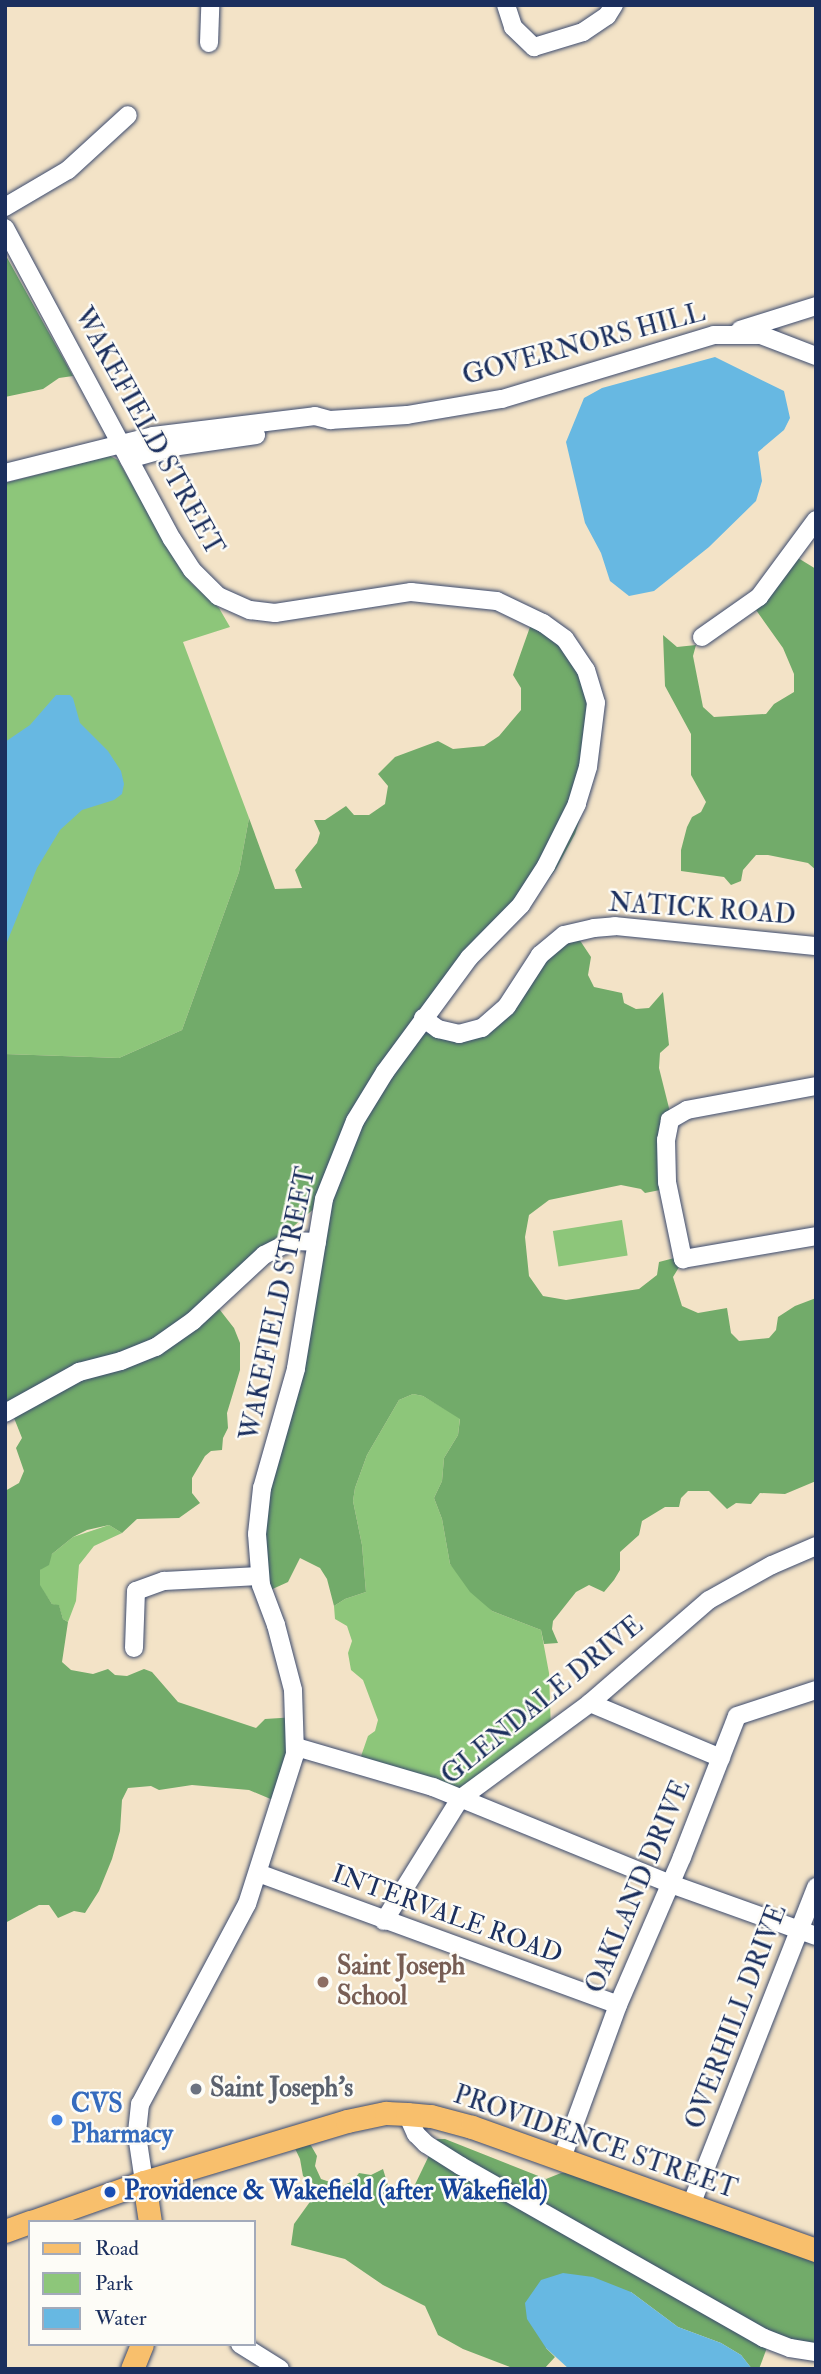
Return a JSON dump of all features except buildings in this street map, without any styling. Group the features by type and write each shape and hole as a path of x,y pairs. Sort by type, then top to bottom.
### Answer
{"main road":[{"name":"PROVIDENCE STREET","path":"37,2220 144,2182 347,2121 386,2113 431,2116 472,2127 815,2249"},
{"path":"144,2182 150,2220"},
{"name":"PROVIDENCE STREET","path":"5,2231 28,2223"},
{"path":"132,2369 141,2346"}],"street":[{"path":"209,5 209,43"},
{"path":"506,5 513,27 534,47 583,32 607,16 614,5"},
{"path":"5,207 68,170 128,115"},
{"name":"WAKEFIELD STREET","path":"5,228 192,570 218,596 239,606 262,612 288,612 397,593 472,596 508,605 543,623 565,639 580,659 592,685 596,712 588,766 577,804 546,866 521,905 468,958 423,1018 355,1121 335,1164 324,1199 290,1393 262,1488 257,1534 259,1576 293,1690 296,1747 290,1776 247,1903 140,2104 137,2135 144,2182"},
{"name":"GOVERNORS HILL","path":"5,473 125,451 316,428 330,421 407,415 502,399 590,374 679,343 727,334 816,306"},
{"name":"GOVERNORS HILL","path":"727,334 774,338 816,356"},
{"path":"702,637 759,597 816,520"},
{"name":"NATICK ROAD","path":"423,1018 438,1029 459,1034 482,1028 507,1006 540,955 564,935 594,928 615,926 816,946"},
{"path":"816,1086 698,1108 670,1120 666,1140 667,1182 683,1259 816,1236"},
{"path":"5,1413 79,1372 121,1361 156,1347 193,1321 264,1255 292,1241 317,1242"},
{"name":"GLENDALE DRIVE","path":"384,1921 460,1799 590,1703 709,1600 772,1564 816,1546"},
{"path":"134,1647 136,1591 164,1581 259,1576"},
{"name":"OAKLAND DRIVE","path":"562,2158 618,2005 671,1884 737,1716 816,1689"},
{"path":"590,1703 721,1758"},
{"path":"296,1747 433,1787 671,1884 808,1933"},
{"name":"INTERVALE ROAD","path":"258,1873 618,2005"},
{"name":"OVERHILL DRIVE","path":"691,2205 808,1933 816,1887"},
{"path":"407,2114 416,2134 461,2166 764,2338 790,2348 816,2351"},
{"path":"243,2346 280,2369"}],"green space":[{"path":"5,254 73,376 59,378 43,389 5,397"},
{"path":"110,456 118,460 179,567 191,583 219,608 230,627 183,642 249,818 239,872 182,1030 119,1058 5,1054 5,483"},
{"path":"798,558 816,569 816,870 808,863 756,855 743,870 741,881 731,885 724,877 681,871 681,850 687,827 706,802 691,775 691,734 665,686 663,635 677,647 696,645 693,656 703,707 714,717 766,714 774,704 794,692 794,674 783,648 756,610"},
{"path":"536,610 560,624 579,649 597,766 575,834 556,869 522,914 421,1023 482,1031 535,966 577,936 591,957 588,975 594,987 622,993 624,1003 636,1009 649,1008 663,992 669,1045 660,1053 659,1068 672,1120 670,1188 645,1193 641,1189 621,1185 549,1200 529,1215 525,1237 529,1276 543,1296 566,1300 639,1289 657,1275 659,1262 682,1256 684,1259 673,1277 682,1306 698,1313 727,1308 731,1333 739,1341 769,1338 776,1330 778,1317 795,1306 816,1298 816,1481 785,1494 760,1493 751,1504 736,1503 727,1509 709,1491 688,1491 681,1498 679,1507 665,1507 642,1521 639,1535 620,1552 620,1570 614,1580 604,1592 589,1585 576,1592 553,1621 552,1629 558,1643 544,1644 541,1630 492,1611 470,1592 450,1564 442,1519 434,1498 442,1481 444,1458 458,1435 460,1419 423,1396 413,1394 399,1400 367,1455 355,1488 353,1501 362,1545 366,1592 334,1606 327,1579 320,1568 300,1558 288,1582 266,1592 259,1527 282,1428 316,1207 252,1262 216,1305 234,1328 240,1343 240,1370 227,1413 228,1428 223,1438 222,1450 211,1451 205,1456 192,1478 192,1493 200,1503 179,1518 137,1519 122,1533 109,1525 87,1530 73,1537 52,1554 49,1565 40,1570 40,1585 52,1604 59,1605 63,1619 68,1622 62,1662 71,1670 93,1674 108,1669 115,1675 127,1676 144,1669 152,1672 178,1702 256,1728 265,1719 296,1717 280,1803 249,1790 192,1785 159,1790 151,1786 128,1788 122,1800 120,1831 112,1859 99,1891 85,1913 74,1911 58,1918 49,1905 39,1905 5,1923 5,1491 19,1483 24,1471 16,1448 22,1438 12,1413 5,1414 5,1054 119,1058 182,1030 239,872 249,818 275,889 302,888 295,870 317,843 320,833 314,820 325,820 346,806 354,815 369,815 385,804 388,786 378,774 395,757 438,741 453,749 484,746 499,736 521,710 521,688 513,675"},
{"path":"622,1220 628,1256 558,1267 553,1231"},
{"path":"413,1394 423,1396 460,1418 458,1435 444,1458 442,1481 434,1498 442,1519 450,1564 492,1611 541,1630 549,1673 551,1731 468,1794 359,1762 368,1736 375,1731 378,1720 363,1680 351,1670 348,1653 352,1641 347,1626 335,1619 334,1606 366,1592 362,1545 353,1501 355,1488 367,1455 399,1400"},
{"path":"109,1525 122,1533 94,1546 79,1565 76,1601 68,1622 63,1619 59,1606 52,1604 39,1585 40,1570 52,1554 73,1537"},
{"path":"305,2135 317,2156 315,2166 321,2179 342,2186 353,2181 359,2173 371,2175 383,2169 390,2192 401,2199 408,2199 437,2139 445,2139 546,2179 561,2173 601,2173 816,2251 816,2351 768,2345 759,2369 752,2369 741,2355 721,2343 678,2327 631,2292 546,2348 555,2357 544,2369 515,2369 463,2349 438,2335 425,2306 383,2285 345,2259 291,2245 294,2224 317,2192 317,2186 303,2176 300,2159 290,2138"}],"water":[{"path":"715,357 784,391 790,418 784,430 758,452 762,481 756,501 709,547 654,591 629,596 610,581 601,553 585,523 566,442 584,398 602,388"},
{"path":"56,695 70,695 73,698 80,723 108,751 121,771 124,784 122,794 114,800 82,810 60,830 37,868 5,947 5,742 30,725"},
{"path":"563,2273 593,2277 631,2292 678,2327 721,2343 741,2355 752,2369 569,2369 546,2348 527,2319 525,2303 541,2280"}],"place":[{"name":"Saint Joseph School","path":"323,1982"},
{"name":"Saint Joseph's","path":"196,2089"},
{"name":"CVS Pharmacy","path":"57,2120"},
{"name":"Providence & Wakefield (after Wakefield)","path":"110,2192"}]}
